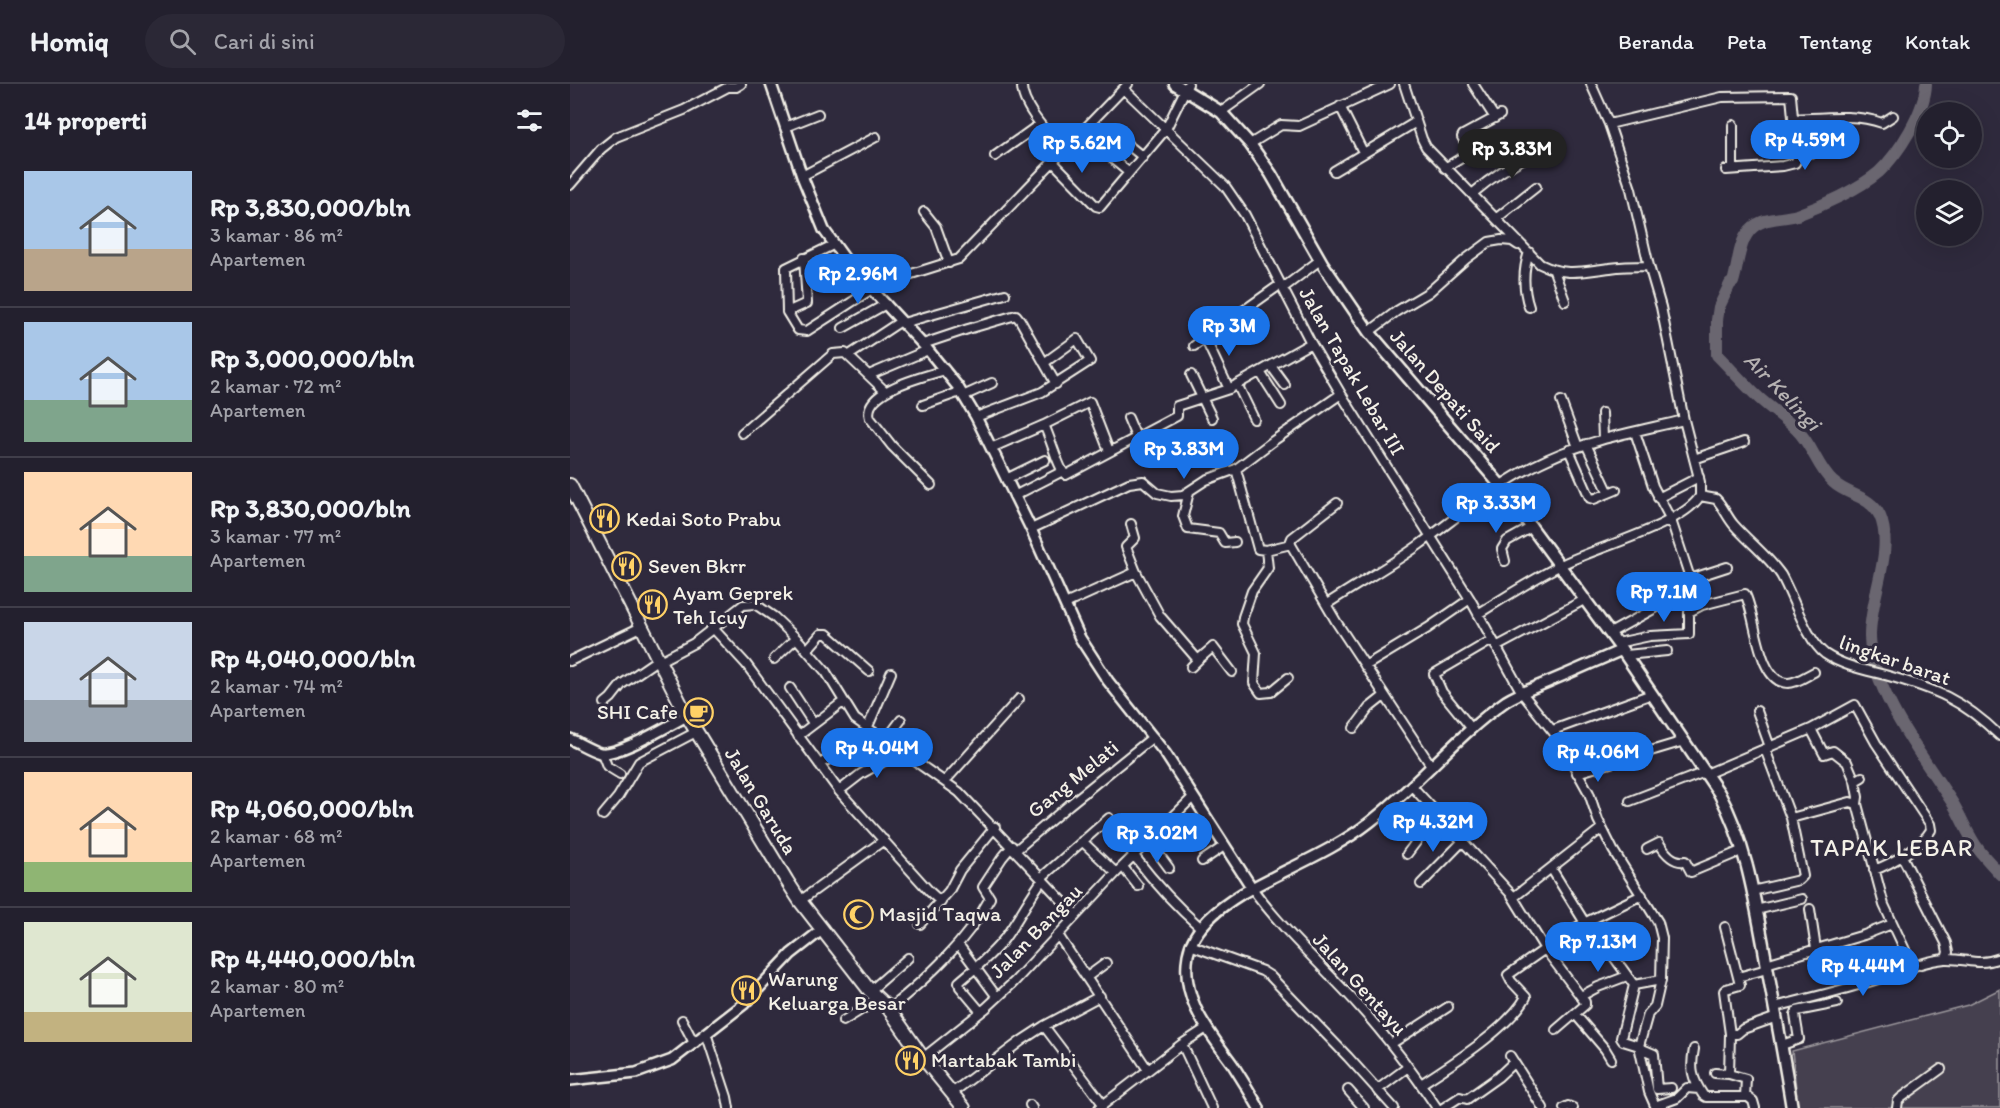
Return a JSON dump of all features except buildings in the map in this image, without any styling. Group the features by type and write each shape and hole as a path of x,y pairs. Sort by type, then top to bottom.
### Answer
{"highway":[{"name":"Jalan Garuda","path":"571,490 687,716 800,901 873,995 888,1009 923,1058 964,1108"}],"main road":[{"name":"Jalan Depati Said","path":"1175,84 1187,87 1221,112 1250,144 1291,207 1320,261 1369,332 1501,486 1561,565 1622,649 1728,809 1752,891 1792,1108"}],"street":[{"path":"570,185 601,149 616,137 684,111 728,87 741,84"},
{"path":"771,84 820,223 833,245 926,347 962,394 976,417 1031,529 1080,638 1108,681 1153,737 1252,888"},
{"path":"1022,84 1022,94 1040,124 1063,151"},
{"path":"1221,112 1260,84"},
{"path":"1250,144 1281,125 1299,126 1390,84"},
{"path":"1404,84 1426,147 1540,264 1554,271 1588,272 1619,267 1649,266"},
{"path":"1445,168 1468,154 1469,150 1461,138 1463,135 1497,116 1473,84"},
{"path":"1478,614 1561,565 1671,520 1692,507 1700,496 1699,477 1684,420 1661,307 1628,178 1609,124 1591,84"},
{"path":"833,245 786,268 787,312 796,328 803,332 871,288 950,263 964,254 1126,86"},
{"name":"Jalan Tapak Lebar III","path":"1126,86 1166,129 1225,186 1245,215 1311,343 1470,599 1522,693 1552,730 1589,793 1613,850 1658,922 1662,938 1661,980 1655,1006 1648,1014 1640,1047"},
{"path":"1053,162 1098,207 1166,129 1187,87"},
{"path":"1609,124 1722,97 1791,96 1797,154 1795,163 1730,169 1733,125"},
{"path":"1340,106 1364,152"},
{"path":"785,127 818,114"},
{"path":"1794,119 1867,119 1882,123 1893,116"},
{"path":"1334,171 1416,122"},
{"path":"995,156 1040,124"},
{"path":"1081,132 1128,172"},
{"path":"802,176 876,137"},
{"path":"1128,145 1143,158"},
{"path":"1797,154 1842,149"},
{"path":"1472,194 1490,178 1541,150"},
{"path":"1497,218 1536,187"},
{"path":"924,212 936,227 950,263"},
{"path":"1369,332 1397,311 1429,292 1489,242 1501,240 1512,242 1527,251"},
{"path":"1527,251 1525,289 1529,307"},
{"path":"787,312 807,303 804,258"},
{"path":"1194,346 1320,261"},
{"path":"1554,271 1565,301"},
{"path":"848,356 902,322 1005,294"},
{"path":"843,328 886,304"},
{"path":"869,375 926,347 1013,315 1018,316 1056,384"},
{"path":"1205,338 1254,419"},
{"path":"976,417 1056,384 1089,363 1089,358 1077,339 1044,363"},
{"path":"1044,425 1061,472 1064,475 1068,474 1177,416 1177,406 1233,387 1311,343"},
{"path":"742,434 833,354 840,352 848,356 885,391"},
{"path":"1271,366 1285,385"},
{"path":"931,485 892,446 869,415 871,405 885,391 945,370"},
{"path":"1260,372 1281,405"},
{"path":"1191,375 1204,397 1212,418"},
{"path":"923,405 992,383"},
{"path":"1031,529 1129,483 1143,481 1154,491 1165,495 1176,496 1189,492 1206,480 1236,469 1341,394"},
{"path":"1561,401 1578,447 1590,498 1593,499 1616,490"},
{"path":"991,448 1090,402 1109,451"},
{"path":"1602,413 1603,439"},
{"path":"1128,418 1136,437"},
{"path":"1327,604 1431,536 1527,469 1603,439 1684,420"},
{"path":"1635,432 1653,486 1671,520 1690,579 1702,605"},
{"path":"1694,459 1744,442"},
{"path":"1578,447 1607,489"},
{"path":"1006,479 1045,460"},
{"path":"1236,469 1258,549 1266,550 1291,544"},
{"path":"1014,496 1061,472"},
{"path":"1659,498 1699,477"},
{"path":"1189,492 1182,516 1188,529 1219,533 1225,543 1235,542"},
{"name":"lingkar barat","path":"1700,496 1716,499 1733,524 1774,566 1788,588 1810,636 1823,653 1841,663 1930,688 1956,700 1979,716 2000,736"},
{"path":"1337,503 1292,538 1291,544 1337,623 1432,767"},
{"path":"1131,524 1135,538 1126,547 1136,572 1160,616 1198,660"},
{"path":"1504,561 1502,549 1507,541 1532,527"},
{"path":"1266,550 1268,568 1252,591 1242,624 1256,653 1254,683 1257,690 1267,694 1288,678"},
{"path":"1690,579 1727,567"},
{"path":"1065,604 1136,572"},
{"path":"1259,1108 1233,1066 1205,1029 1189,989 1187,959 1190,945 1201,928 1222,906 1361,829 1506,701 1650,636 1689,634 1689,612 1702,605 1744,594 1767,669 1777,678 1788,683 1798,681 1814,672"},
{"path":"1610,633 1659,606 1673,595"},
{"path":"1365,666 1470,599"},
{"path":"1472,729 1442,692 1434,674 1586,599"},
{"path":"605,703 622,684 658,661 694,643 743,604 755,603 774,617 807,650 833,681 855,720 946,780 995,827 1076,915"},
{"path":"570,662 641,627"},
{"path":"712,627 741,657 839,791 941,902"},
{"path":"807,650 821,634 826,634 869,671"},
{"path":"774,659 796,638"},
{"path":"1191,667 1213,647 1232,672"},
{"path":"1622,649 1666,651"},
{"path":"867,729 891,673"},
{"path":"790,688 813,723"},
{"path":"1552,730 1652,694"},
{"path":"1354,728 1369,708 1384,696"},
{"path":"946,780 1019,699"},
{"path":"798,736 843,702"},
{"path":"1630,801 1767,748 1811,729 1853,706 1857,707 1867,727 1931,827 1928,835 1902,856 1874,870"},
{"path":"1752,891 1802,878 1802,865 1791,818 1757,711"},
{"path":"570,739 602,753 629,746 687,716"},
{"path":"886,740 901,720"},
{"path":"1811,729 1824,754 1833,751 1847,762 1858,779 1857,804 1884,906 1913,967"},
{"path":"603,815 618,797 639,762 696,732"},
{"name":"Gang Melati","path":"958,944 974,925 990,898 983,887 1002,858 1153,737"},
{"path":"819,764 866,741"},
{"path":"1577,773 1684,741"},
{"path":"839,791 861,774 902,751"},
{"path":"602,753 607,766 620,774"},
{"path":"1411,785 1514,897 1545,948 1586,1004 1556,1030"},
{"name":"Jalan Bangau","path":"923,1058 997,997 1193,797"},
{"path":"1791,818 1850,802 1857,804"},
{"path":"1407,854 1419,838 1419,825 1435,810"},
{"path":"981,1012 959,982 976,968 1003,939 1043,878 1109,818 1134,856 1176,906 1201,928"},
{"path":"920,924 941,902 952,887 960,870 995,827"},
{"path":"1514,897 1602,828"},
{"path":"800,901 884,840"},
{"path":"1421,884 1464,840"},
{"path":"1082,841 1116,873"},
{"path":"1149,841 1169,868"},
{"path":"1647,849 1659,843 1665,853 1679,862 1685,861 1691,872 1741,851"},
{"path":"1202,861 1224,846"},
{"path":"1902,856 1946,943 1948,952 1946,959"},
{"path":"1123,867 1138,886"},
{"path":"1551,868 1634,986 1621,1038 1623,1041 1654,1054 1653,1090"},
{"name":"Jalan Gentayu","path":"1252,888 1279,923 1351,997 1391,1044 1437,1108"},
{"path":"1421,1084 1488,1038 1526,997 1508,975 1545,948 1587,922 1642,896"},
{"path":"1756,910 1802,899"},
{"path":"1810,909 1816,949"},
{"path":"1738,977 1892,924"},
{"path":"1725,927 1739,986 1724,991 1730,1034 1729,1074"},
{"path":"570,1080 646,1070 672,1060 744,1004 790,954 823,929"},
{"path":"1058,935 1148,1070"},
{"path":"888,1009 925,979 958,944 997,997"},
{"path":"1190,945 1267,974 1343,1051 1394,1108"},
{"path":"843,1021 873,995 908,958"},
{"path":"1730,1034 1737,1034 1776,1012 1913,967 1946,959 1986,963 2000,958"},
{"path":"1087,977 1106,963"},
{"path":"1581,996 1627,976"},
{"path":"1634,986 1661,980"},
{"path":"952,1093 1021,1041 1100,996"},
{"path":"1782,1045 1799,1039 1796,1012 1837,1004"},
{"path":"1391,1044 1448,1007"},
{"path":"1575,1014 1611,1059"},
{"path":"682,1020 694,1043"},
{"path":"1044,1026 1101,1106 1205,1029"},
{"path":"706,1033 729,1108"},
{"path":"1182,1044 1212,1108"},
{"path":"1640,1047 1653,1090 1655,1107 1677,1098 1687,1088 1699,1089"},
{"path":"1694,1049 1691,1066 1699,1089 1706,1097 1750,1098 1755,1108"},
{"path":"1443,1108 1460,1097 1467,1099 1498,1077 1512,1059 1543,1108"},
{"path":"1377,1090 1408,1067"},
{"path":"1897,1108 1901,1098 1941,1069"},
{"path":"1715,1073 1746,1079 1745,1097"},
{"path":"1653,1090 1671,1088"},
{"path":"1348,1090 1364,1108"},
{"path":"722,1108 727,1097"},
{"path":"1564,1108 1568,1106 1573,1108"}],"shaded area":[{"path":"2000,989 2000,1108 1798,1108 1792,1051 1968,1005"}],"waterway":[{"name":"Air Kelingi","path":"1926,84 1921,107 1910,131 1895,154 1879,172 1861,185 1829,202 1797,215 1763,221 1747,234 1740,251 1733,282 1719,307 1717,355 1759,398 1788,421 1802,436 1833,482 1871,504 1880,516 1885,544 1873,607 1870,637 1873,658 1880,680 1901,723 1952,802 1975,845 2000,874"}],"place":[{"name":"Kedai Soto Prabu","path":"605,519"},
{"name":"Seven Bkrr","path":"627,566"},
{"name":"Ayam Geprek Teh Icuy","path":"652,605"},
{"name":"SHI Cafe","path":"699,712"},
{"name":"Masjid Taqwa","path":"858,914"},
{"name":"Warung Keluarga Besar","path":"747,991"},
{"name":"Martabak Tambi","path":"910,1060"}],"district":[{"name":"TAPAK LEBAR","path":"1892,848"}]}
